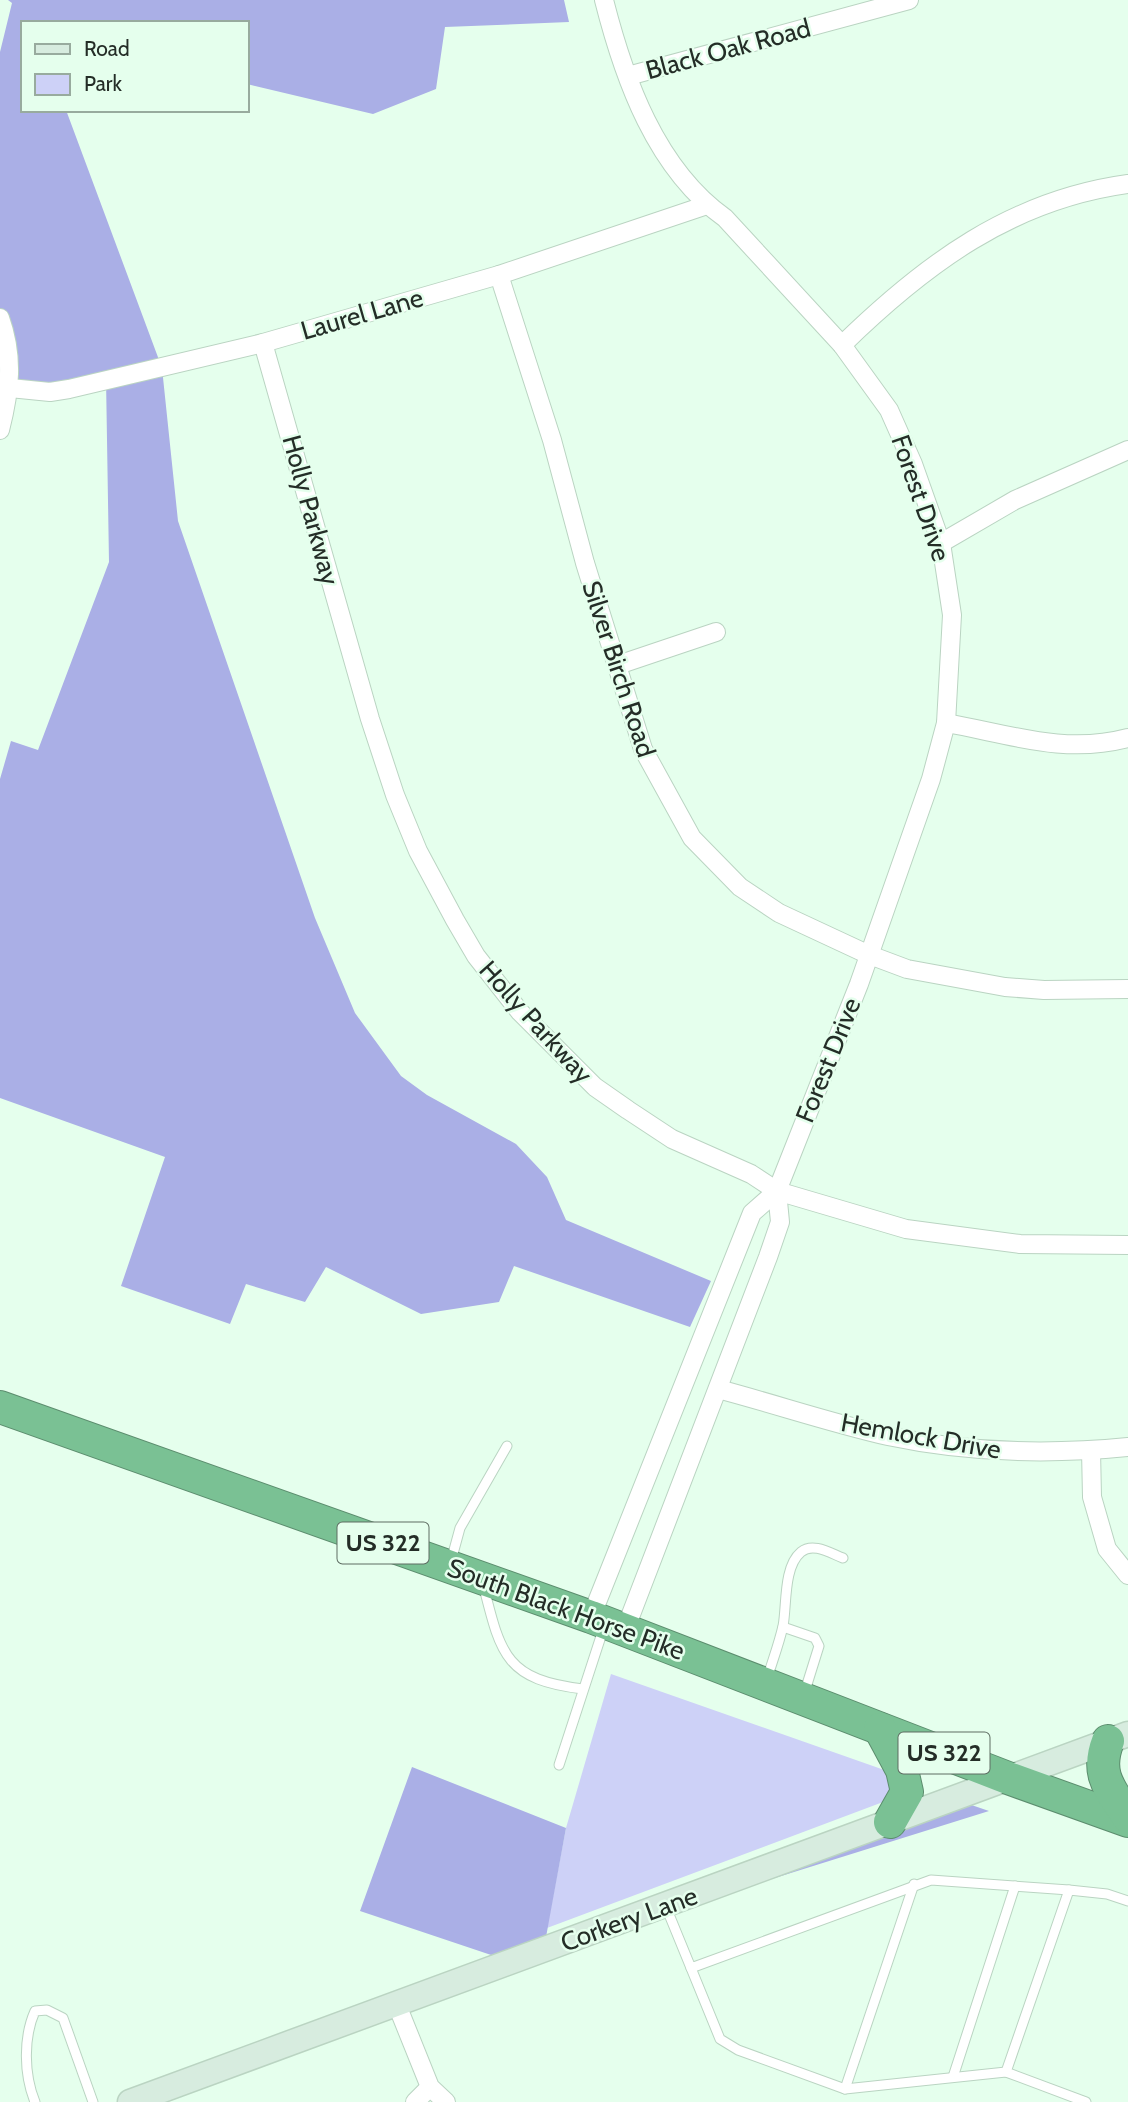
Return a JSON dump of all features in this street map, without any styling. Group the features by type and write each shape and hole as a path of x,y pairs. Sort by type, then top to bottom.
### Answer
{"highway":[{"name":"South Black Horse Pike","path":"0,1407 607,1623 1008,1778 1128,1819"},
{"path":"880,1728 902,1770 907,1793 890,1822"},
{"path":"1118,1737 1102,1757 1105,1780 1128,1819"}],"street":[{"name":"Forest Drive","path":"604,0 615,43 652,134 707,205 725,218 842,345 890,410 941,543 952,615 946,723 931,779 867,954 859,984 776,1191 752,1213 607,1623"},
{"name":"Black Oak Road","path":"628,76 909,0"},
{"path":"842,345 906,284 990,229 1063,197 1128,184"},
{"name":"Laurel Lane","path":"10,388 40,391 69,389 263,343 499,275 707,205"},
{"name":"Silver Birch Road","path":"499,275 552,440 643,749 692,838 740,887 779,913 867,954 928,974 1005,987 1128,989"},
{"path":"0,318 7,341 10,388 0,430"},
{"name":"Holly Parkway","path":"263,343 388,776 422,860 476,956 520,1012 595,1087 652,1127 751,1174 776,1191 906,1229 1020,1244 1128,1245"},
{"path":"941,543 1015,500 1128,450"},
{"path":"618,665 716,632"},
{"path":"946,723 1057,746 1096,745 1128,738"},
{"name":"Forest Drive","path":"607,1623 718,1389 780,1222 776,1191"},
{"name":"Hemlock Drive","path":"718,1389 891,1436 1030,1453 1128,1447"},
{"path":"1091,1450 1092,1497 1103,1536 1107,1549 1128,1576"},
{"name":"Corkery Lane","path":"130,2102 158,2097 397,2005 1118,1737"},
{"path":"397,2005 430,2087 446,2102"},
{"path":"415,2102 430,2087"}],"lane":[{"path":"450,1567 460,1528 507,1447"},
{"path":"765,1684 783,1627 792,1566 801,1552 819,1548 842,1558"},
{"path":"481,1578 497,1642 511,1662 540,1680 583,1689"},
{"path":"559,1765 607,1623"},
{"path":"783,1627 815,1637 820,1646 803,1699"},
{"path":"691,1968 931,1880 1107,1894 1128,1901"},
{"path":"845,2089 914,1884"},
{"path":"953,2077 1015,1886"},
{"path":"1006,2072 1069,1890"},
{"path":"665,1905 720,2039 738,2050 845,2089 1006,2072 1086,2102"},
{"path":"35,2102 27,2084 29,2024 35,2011 47,2010 64,2018 93,2102"}],"green space":[{"path":"611,1674 890,1772 893,1785 891,1799 547,1928 566,1828"}],"shaded area":[{"path":"8,0 564,0 569,22 445,27 436,89 373,114 248,84 248,21 21,21 21,112 67,112 162,368 178,521 315,918 355,1013 401,1076 427,1095 516,1144 547,1177 566,1220 711,1281 690,1327 514,1266 499,1302 421,1314 326,1267 305,1302 246,1284 230,1324 121,1286 165,1157 0,1098 0,779 11,741 38,750 109,562 106,378 21,393 0,333 0,52 12,3"},
{"path":"412,1767 566,1828 544,1948 945,1796 989,1811 509,1961 360,1911"}]}
